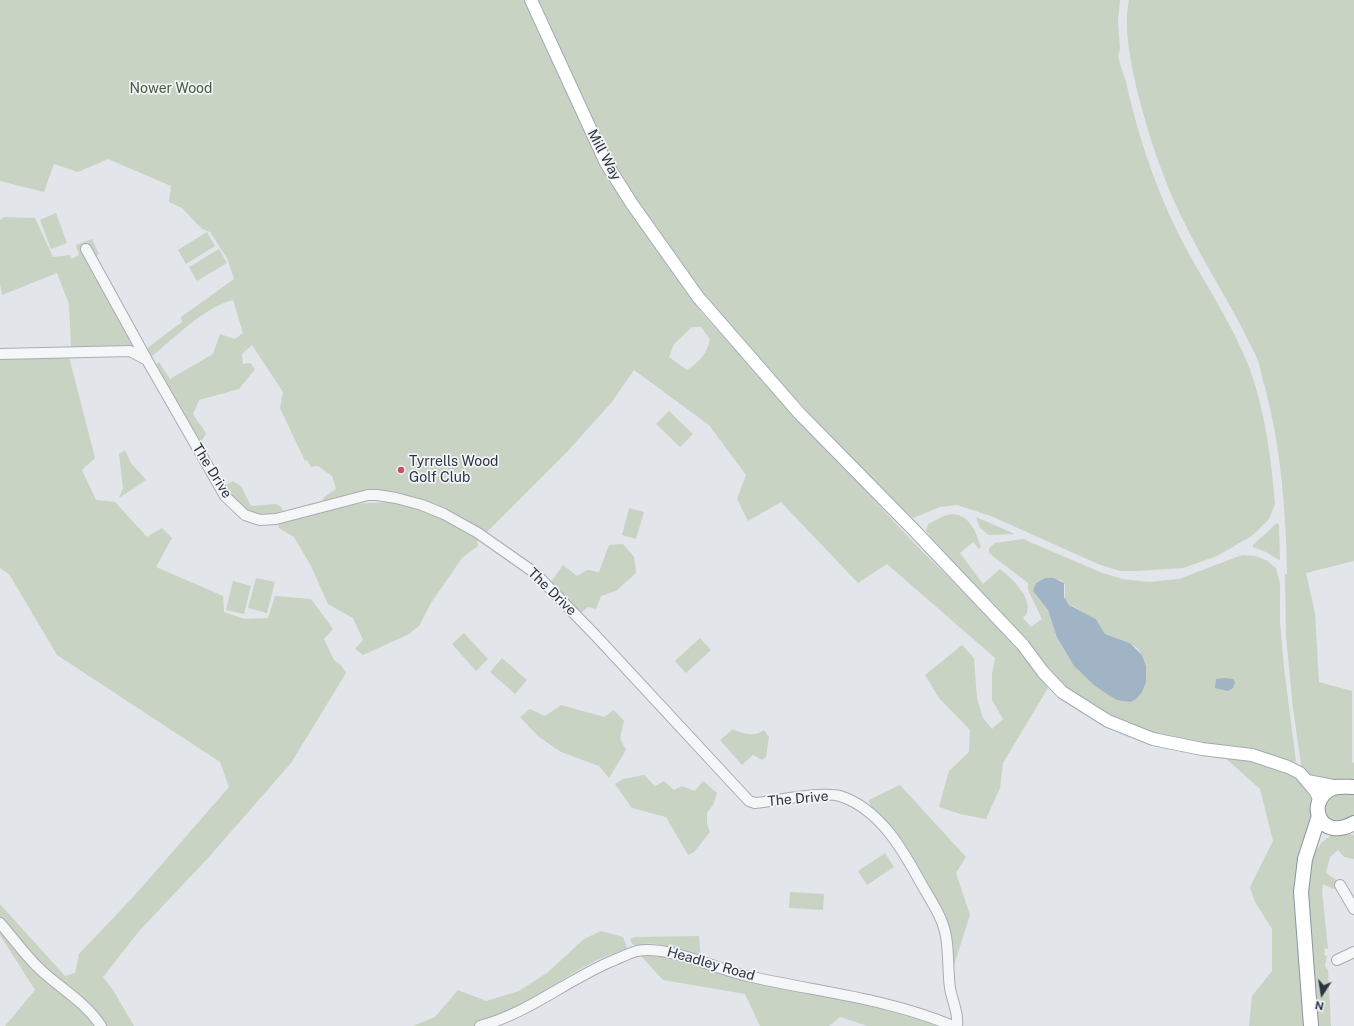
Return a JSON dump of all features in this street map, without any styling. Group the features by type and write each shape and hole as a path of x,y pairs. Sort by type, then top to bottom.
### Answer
{"highway":[{"path":"1311,1026 1301,892 1303,873 1323,795 1330,789 1349,787"},
{"path":"1319,809 1321,822 1326,826 1342,828 1354,823"},
{"path":"1310,847 1325,831 1333,828"}],"main road":[{"name":"Mill Way","path":"531,0 606,163 632,204 698,297 799,413 930,546 1023,645 1043,672 1062,692 1088,710 1128,730 1172,744 1252,755 1288,767 1300,773 1307,781"},
{"path":"1307,781 1349,787"},
{"path":"1307,781 1316,792 1319,809"}],"street":[{"path":"86,249 147,360"},
{"path":"0,354 130,351 147,360"},
{"name":"The Drive","path":"147,360 225,496 245,515 260,520 276,519 368,495 377,495 422,505 444,514 478,533 542,579 749,801 755,803 818,796 838,796 852,801 869,813 888,831 909,861 942,922 951,994 958,1018 957,1026"},
{"path":"1340,885 1354,909"},
{"path":"0,923 42,971 73,995 89,1010 101,1026"},
{"name":"Headley Road","path":"480,1026 515,1013 589,971 636,951 651,949 674,953 748,976 894,1005 929,1016 953,1026"},
{"path":"1337,960 1354,952"}],"green space":[{"name":"Nower Wood","path":"0,0 1120,0 1118,20 1120,50 1118,56 1137,126 1151,169 1168,211 1188,252 1243,352 1255,383 1263,417 1272,469 1275,504 1269,519 1253,535 1217,556 1183,568 1136,571 1120,571 1098,564 991,516 957,505 940,507 913,518 831,437 750,350 710,303 700,311 913,542 1013,641 1048,688 1003,763 1000,788 986,819 960,814 939,807 949,771 969,752 970,730 939,698 925,675 962,645 974,658 977,698 983,718 992,729 1003,719 992,700 992,674 995,658 887,564 858,583 781,502 748,521 737,499 746,475 709,425 634,370 611,403 566,453 486,533 370,491 348,495 324,503 323,498 336,489 332,476 318,466 311,467 307,460 305,461 280,408 283,392 252,345 242,354 243,364 250,363 255,369 239,389 199,400 193,414 206,434 200,443 154,366 159,362 170,379 213,354 220,334 235,339 243,333 233,300 223,303 201,316 151,357 146,349 182,322 181,317 234,279 227,258 210,232 202,229 182,208 169,202 171,186 108,159 78,172 54,164 44,192 0,181","holes":["692,327 701,327 710,339 709,344 702,357 687,370 669,357 674,344"]},
{"path":"1129,0 1354,0 1354,561 1306,573 1315,613 1319,682 1352,691 1352,762 1354,763 1354,781 1313,779 1302,770 1293,709 1286,636 1285,574 1287,574 1282,480 1275,433 1265,387 1256,357 1188,230 1158,162 1137,90 1130,57 1127,34 1127,11"},
{"path":"56,213 67,243 51,249 40,220"},
{"path":"4,217 35,218 53,257 70,255 71,259 79,255 76,245 92,239 99,254 89,261 136,345 129,349 71,348 69,304 57,273 2,295 0,284 0,220"},
{"path":"207,232 215,246 186,264 178,250"},
{"path":"219,249 227,263 197,281 189,267"},
{"path":"69,357 95,458 82,470 96,500 115,502 147,537 162,528 172,538 156,567 223,596 224,612 245,619 268,618 275,596 311,599 333,629 324,639 334,660 341,665 346,673 291,763 208,858 140,930 103,977 113,990 134,1026 5,1026 35,990 0,935 0,904 65,976 75,973 79,954 135,895 229,787 220,762 57,655 9,574 0,568 0,358"},
{"path":"669,411 693,434 680,447 656,424"},
{"path":"125,450 131,463 146,480 119,498 123,488 119,454"},
{"path":"233,481 241,486 251,506 276,504 281,507 283,511 260,518 245,512 224,486"},
{"path":"391,502 438,516 477,539 478,546 462,558 431,603 419,626 409,634 363,655 355,649 363,640 353,618 328,604 311,566 294,537 279,528 278,522 349,504"},
{"path":"629,508 644,512 636,539 622,535"},
{"path":"951,514 958,515 968,521 977,535 981,547 979,549 973,542 960,553 983,584 1000,569 1011,578 1026,599 1028,606 1027,612 1023,618 1031,627 1042,619 1028,590 1028,583 989,553 989,548 995,543 1023,539 1100,572 1122,579 1149,582 1179,579 1242,555 1255,556 1266,560 1276,568 1280,584 1280,623 1296,762 1154,735 1113,718 1072,696 960,572 926,531 928,524","holes":["1045,578 1061,580 1065,585 1065,602 1096,619 1105,634 1130,643 1137,648 1142,655 1146,666 1146,682 1080,672 1068,657 1057,639 1048,610 1033,591 1036,583"]},
{"path":"976,517 1015,534 989,535 980,528"},
{"path":"1277,523 1279,525 1279,560 1266,552 1253,547 1253,545"},
{"path":"623,544 634,557 636,573 616,591 601,596 596,609 588,607 581,613 551,582 563,565 577,576 587,570 599,572 609,545"},
{"path":"256,578 275,582 267,613 248,608"},
{"path":"233,581 251,586 244,614 226,610"},
{"path":"464,633 488,659 476,671 452,644"},
{"path":"700,638 711,650 686,673 675,661"},
{"path":"502,658 527,680 515,694 490,672"},
{"path":"561,705 604,717 614,710 624,721 620,738 626,750 609,778 599,766 561,752 539,737 520,717 530,709 545,716"},
{"path":"731,729 752,734 756,734 764,730 769,737 766,757 762,760 753,755 742,765 720,740 732,730"},
{"path":"1222,755 1259,762 1292,774 1312,794 1314,802 1307,838 1308,1026 1249,1026 1252,996 1272,971 1272,929 1255,902 1250,887 1273,841 1260,789"},
{"path":"644,775 655,786 664,781 674,790 682,786 695,791 703,781 717,793 713,805 707,813 707,823 710,832 694,852 688,855 666,817 632,808 615,784 623,779"},
{"path":"900,785 966,857 956,873 970,915 954,965 950,958 950,937 899,837 871,809 869,800"},
{"path":"1338,792 1354,793 1354,816 1335,823 1323,818 1325,801"},
{"path":"1354,835 1354,859 1344,857 1338,850 1330,857 1326,873 1339,882 1337,888 1333,889 1323,884 1322,891 1328,949 1325,948 1324,955 1327,956 1325,966 1328,970 1331,1026 1315,1026 1305,895 1312,857 1321,843 1330,836"},
{"path":"885,853 894,867 867,885 858,871"},
{"path":"790,892 824,894 823,910 789,908"},
{"path":"601,931 623,937 627,948 597,960 573,973 524,1004 488,1019 492,1026 413,1026 435,1017 458,990 486,1001 519,991 547,973 584,939"},
{"path":"699,936 701,959 661,945 645,944 637,946 632,944 630,939 634,937"},
{"path":"651,952 683,962 901,1013 938,1026 868,1026 840,1017 829,1026 760,1026 745,994 663,980 640,955"}],"water":[{"path":"1045,578 1054,578 1064,583 1064,597 1069,605 1096,619 1105,634 1130,643 1142,655 1146,666 1146,682 1142,692 1136,699 1131,702 1117,700 1094,685 1074,666 1057,638 1048,610 1033,591 1036,583"},
{"path":"1216,679 1233,679 1235,682 1233,688 1228,691 1215,688"}],"place":[{"name":"Tyrrells Wood Golf Club","path":"401,470"}]}
